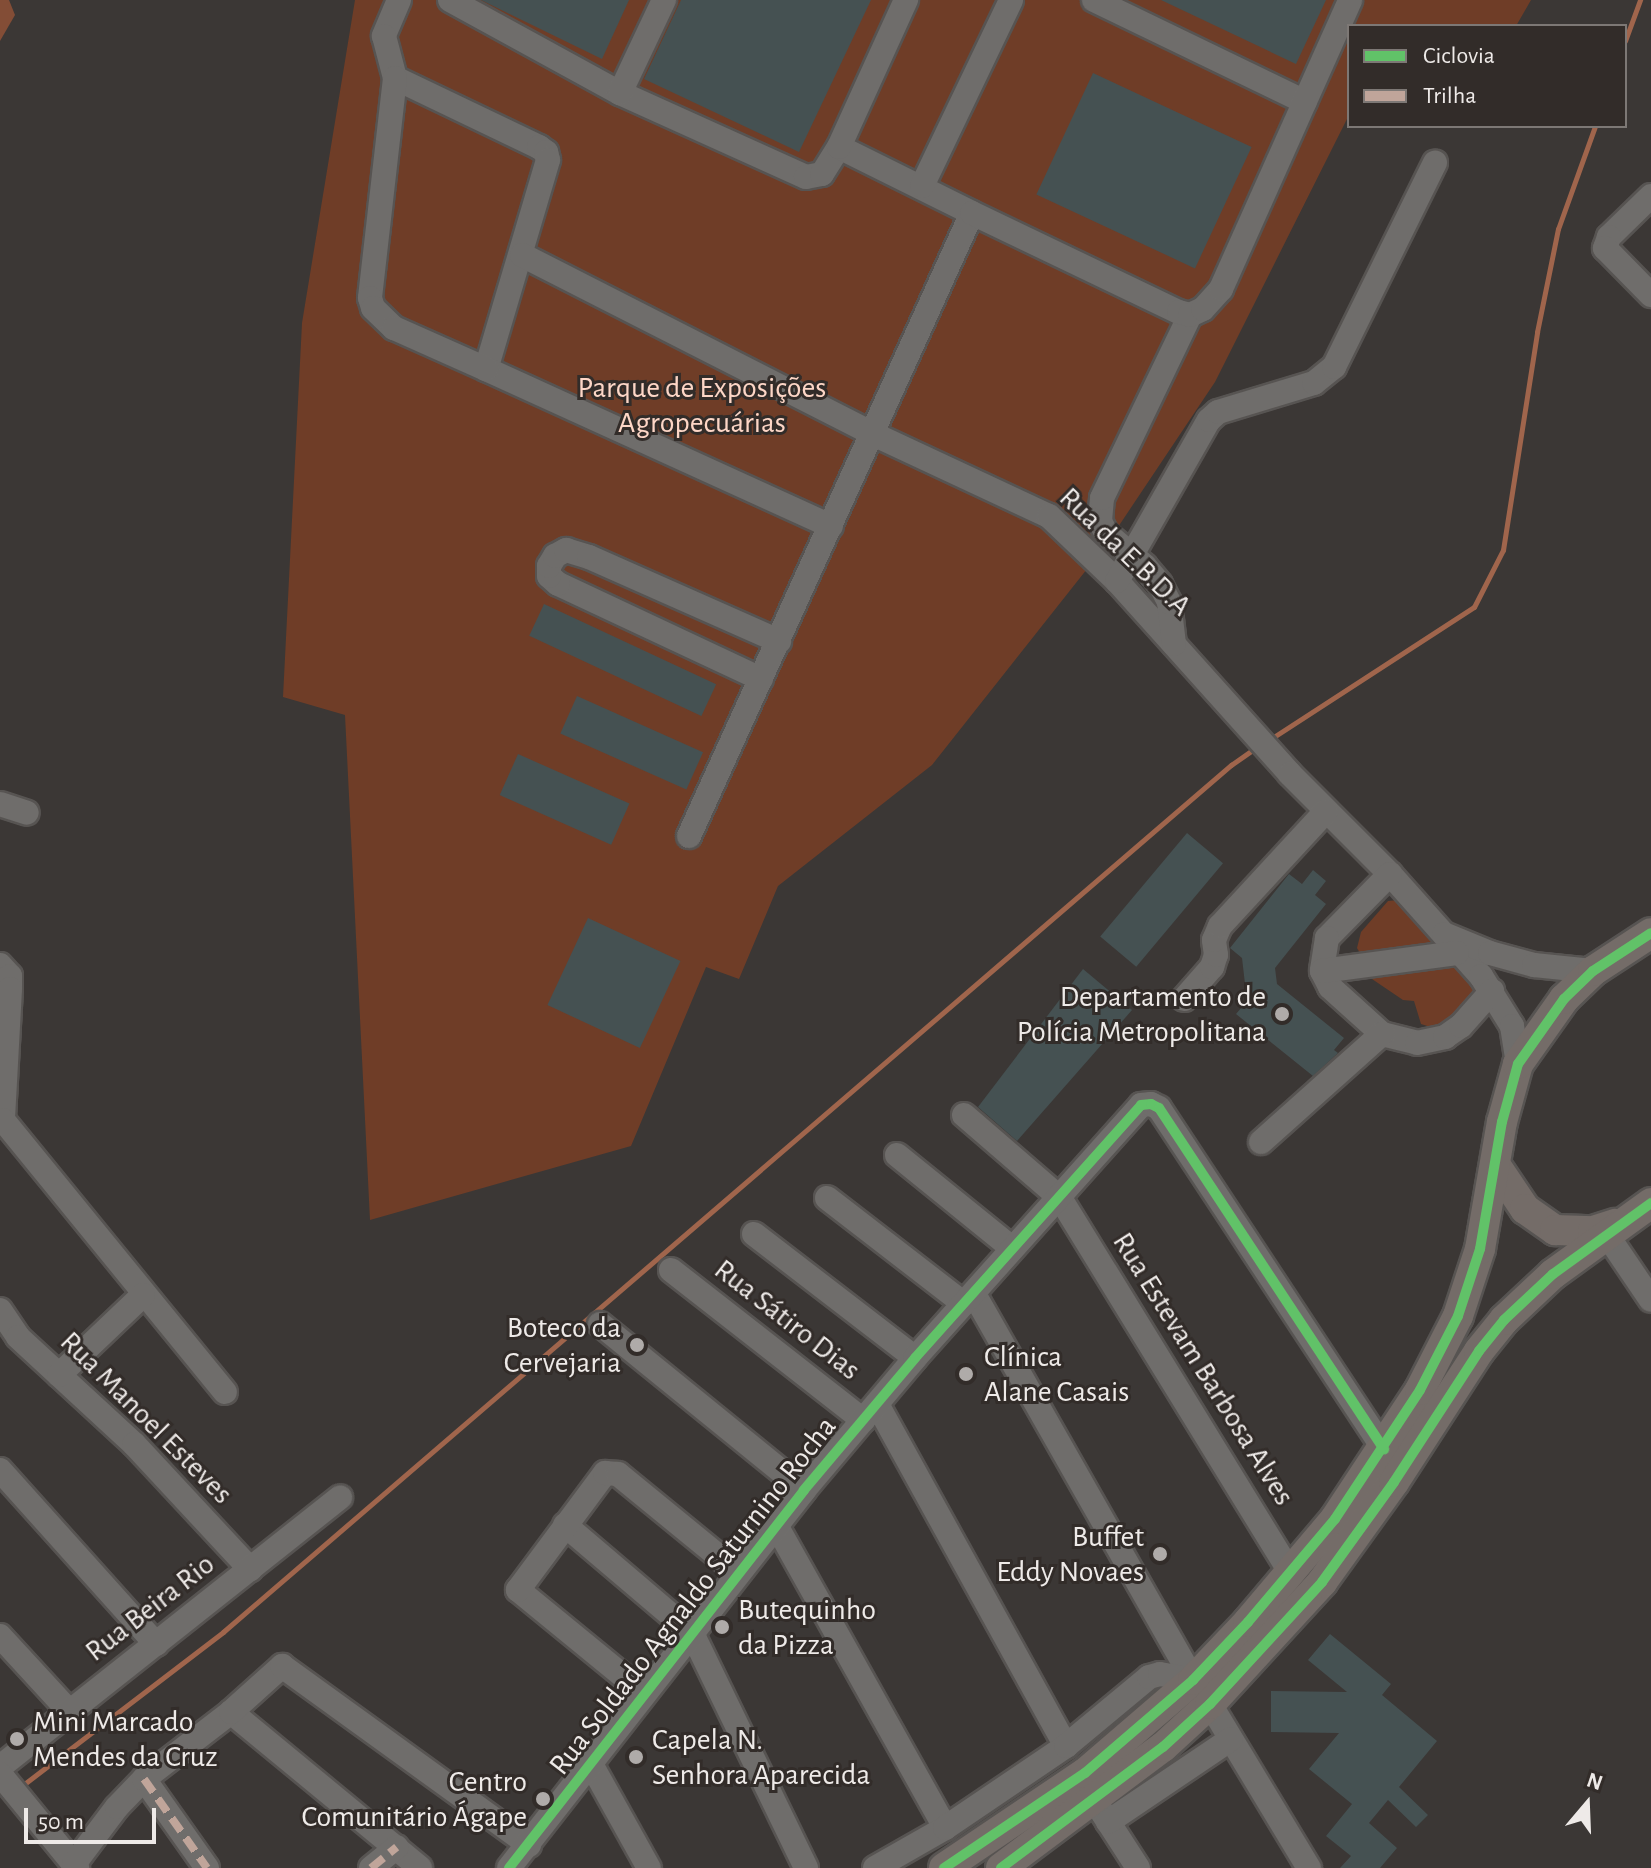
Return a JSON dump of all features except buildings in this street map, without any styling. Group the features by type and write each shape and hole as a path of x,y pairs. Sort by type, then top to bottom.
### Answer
{"main road":[{"path":"1001,1868 1101,1811 1163,1747 1384,1449 1420,1390 1458,1316 1480,1249 1502,1122 1518,1064 1564,999 1593,971 1651,933"},
{"path":"1593,971 1651,962"},
{"path":"1496,1166 1525,1209 1555,1230 1593,1231 1642,1211"},
{"path":"944,1868 1202,1692 1322,1582 1394,1482 1471,1362 1504,1320 1553,1274 1642,1211"}],"street":[{"path":"399,0 384,36 395,78 370,298 373,308 394,328 831,526"},
{"path":"450,0 620,93 806,177 822,174 839,147 906,0"},
{"path":"620,93 664,0"},
{"path":"922,186 1011,0"},
{"path":"1094,0 1305,102"},
{"path":"1174,644 1169,602 1160,584 1133,554 1106,533 1100,521 1102,498 1190,315 1203,309 1221,289 1350,0"},
{"path":"395,78 546,152 548,170 486,369"},
{"path":"839,147 1190,315"},
{"path":"1117,581 1209,420 1218,412 1314,383 1334,367 1435,163"},
{"path":"1648,205 1609,237 1605,248 1651,295"},
{"path":"689,836 972,213"},
{"name":"Rua da E.B.D.A","path":"522,255 873,434 1037,508 1117,581 1290,774 1390,874 1492,991 1512,1026 1518,1064"},
{"path":"761,679 558,584 549,576 549,566 555,556 566,550 589,557 779,641"},
{"path":"0,804 27,813"},
{"path":"1184,999 1212,967 1216,955 1214,940 1220,926 1326,811"},
{"path":"1390,874 1327,938 1322,971 1330,987 1382,1034 1417,1043 1445,1037 1461,1026 1492,991"},
{"path":"1437,931 1490,953 1534,965 1593,971"},
{"path":"1322,971 1457,953"},
{"path":"0,965 10,976 3,1120 225,1392"},
{"path":"1261,1142 1382,1034"},
{"name":"Rua Soldado Agnaldo Saturnino Rocha","path":"509,1868 804,1490 915,1358 1141,1105 1146,1103 1159,1108 1384,1449"},
{"name":"Rua Estevam Barbosa Alves","path":"964,1115 1060,1198 1291,1573"},
{"path":"897,1155 1012,1248"},
{"path":"827,1198 969,1299 1309,1868"},
{"path":"754,1234 915,1358"},
{"path":"1607,1235 1651,1300"},
{"name":"Rua Sátiro Dias","path":"671,1270 870,1412"},
{"path":"59,1375 143,1295"},
{"name":"Rua Manoel Esteves","path":"0,1310 18,1337 134,1444 250,1569"},
{"path":"600,1324 804,1490"},
{"path":"870,1412 1066,1746"},
{"path":"0,1470 156,1644"},
{"path":"644,1693 523,1596 519,1584 605,1473 618,1474 739,1573"},
{"name":"Rua Beira Rio","path":"6,1780 70,1712 340,1498"},
{"path":"565,1525 692,1633 806,1868"},
{"path":"776,1525 945,1828"},
{"path":"0,1636 70,1712"},
{"path":"6,1780 76,1866 117,1807 144,1779 231,1712 282,1666 529,1845"},
{"path":"875,1868 945,1828 1066,1746 1149,1677 1160,1674 1202,1692"},
{"path":"231,1712 420,1868"},
{"path":"1138,1868 1101,1811 1231,1739"},
{"path":"591,1764 649,1868"},
{"path":"144,1779 207,1868"},
{"path":"371,1868 397,1847"}],"green space":[{"name":"Parque de Exposições Agropecuárias","path":"355,0 1531,0 1517,24 1347,24 1347,119 1215,382 1106,545 932,765 778,886 739,979 706,967 631,1146 370,1220 345,715 283,697 302,323"},
{"path":"1399,900 1442,947 1364,960 1357,948 1361,932 1388,901"},
{"path":"1450,962 1463,967 1476,994 1440,1030 1421,1024 1414,1001 1403,1000 1372,979 1373,969"}],"shaded area":[{"path":"0,0 9,0 15,15 0,41"}],"waterway":[{"path":"1627,36 1640,0"},
{"path":"1269,740 1474,607 1503,550 1537,332 1558,229 1594,128"},
{"path":"19,1788 223,1632 1231,765 1257,747"}],"marked path":[{"path":"144,1779 207,1868"},
{"path":"371,1868 397,1847"}],"cycle path":[{"path":"944,1868 1085,1773 1193,1680 1248,1622 1335,1519 1420,1390 1458,1316 1480,1249 1502,1122 1518,1064 1564,999 1593,971 1651,933"},
{"path":"509,1868 804,1490 915,1358 1141,1105 1151,1104 1159,1108 1384,1449"},
{"path":"1001,1868 1163,1747 1210,1704 1322,1582 1394,1482 1479,1351 1504,1320 1553,1274 1651,1203"}],"place":[{"name":"Departamento de Polícia Metropolitana","path":"1282,1014"},
{"name":"Boteco da Cervejaria","path":"637,1345"},
{"name":"Clínica Alane Casais","path":"966,1374"},
{"name":"Buffet Eddy Novaes","path":"1160,1554"},
{"name":"Butequinho da Pizza","path":"722,1627"},
{"name":"Mini Marcado Mendes da Cruz","path":"17,1739"},
{"name":"Capela N. Senhora Aparecida","path":"636,1757"},
{"name":"Centro Comunitário Ágape","path":"543,1799"}]}
